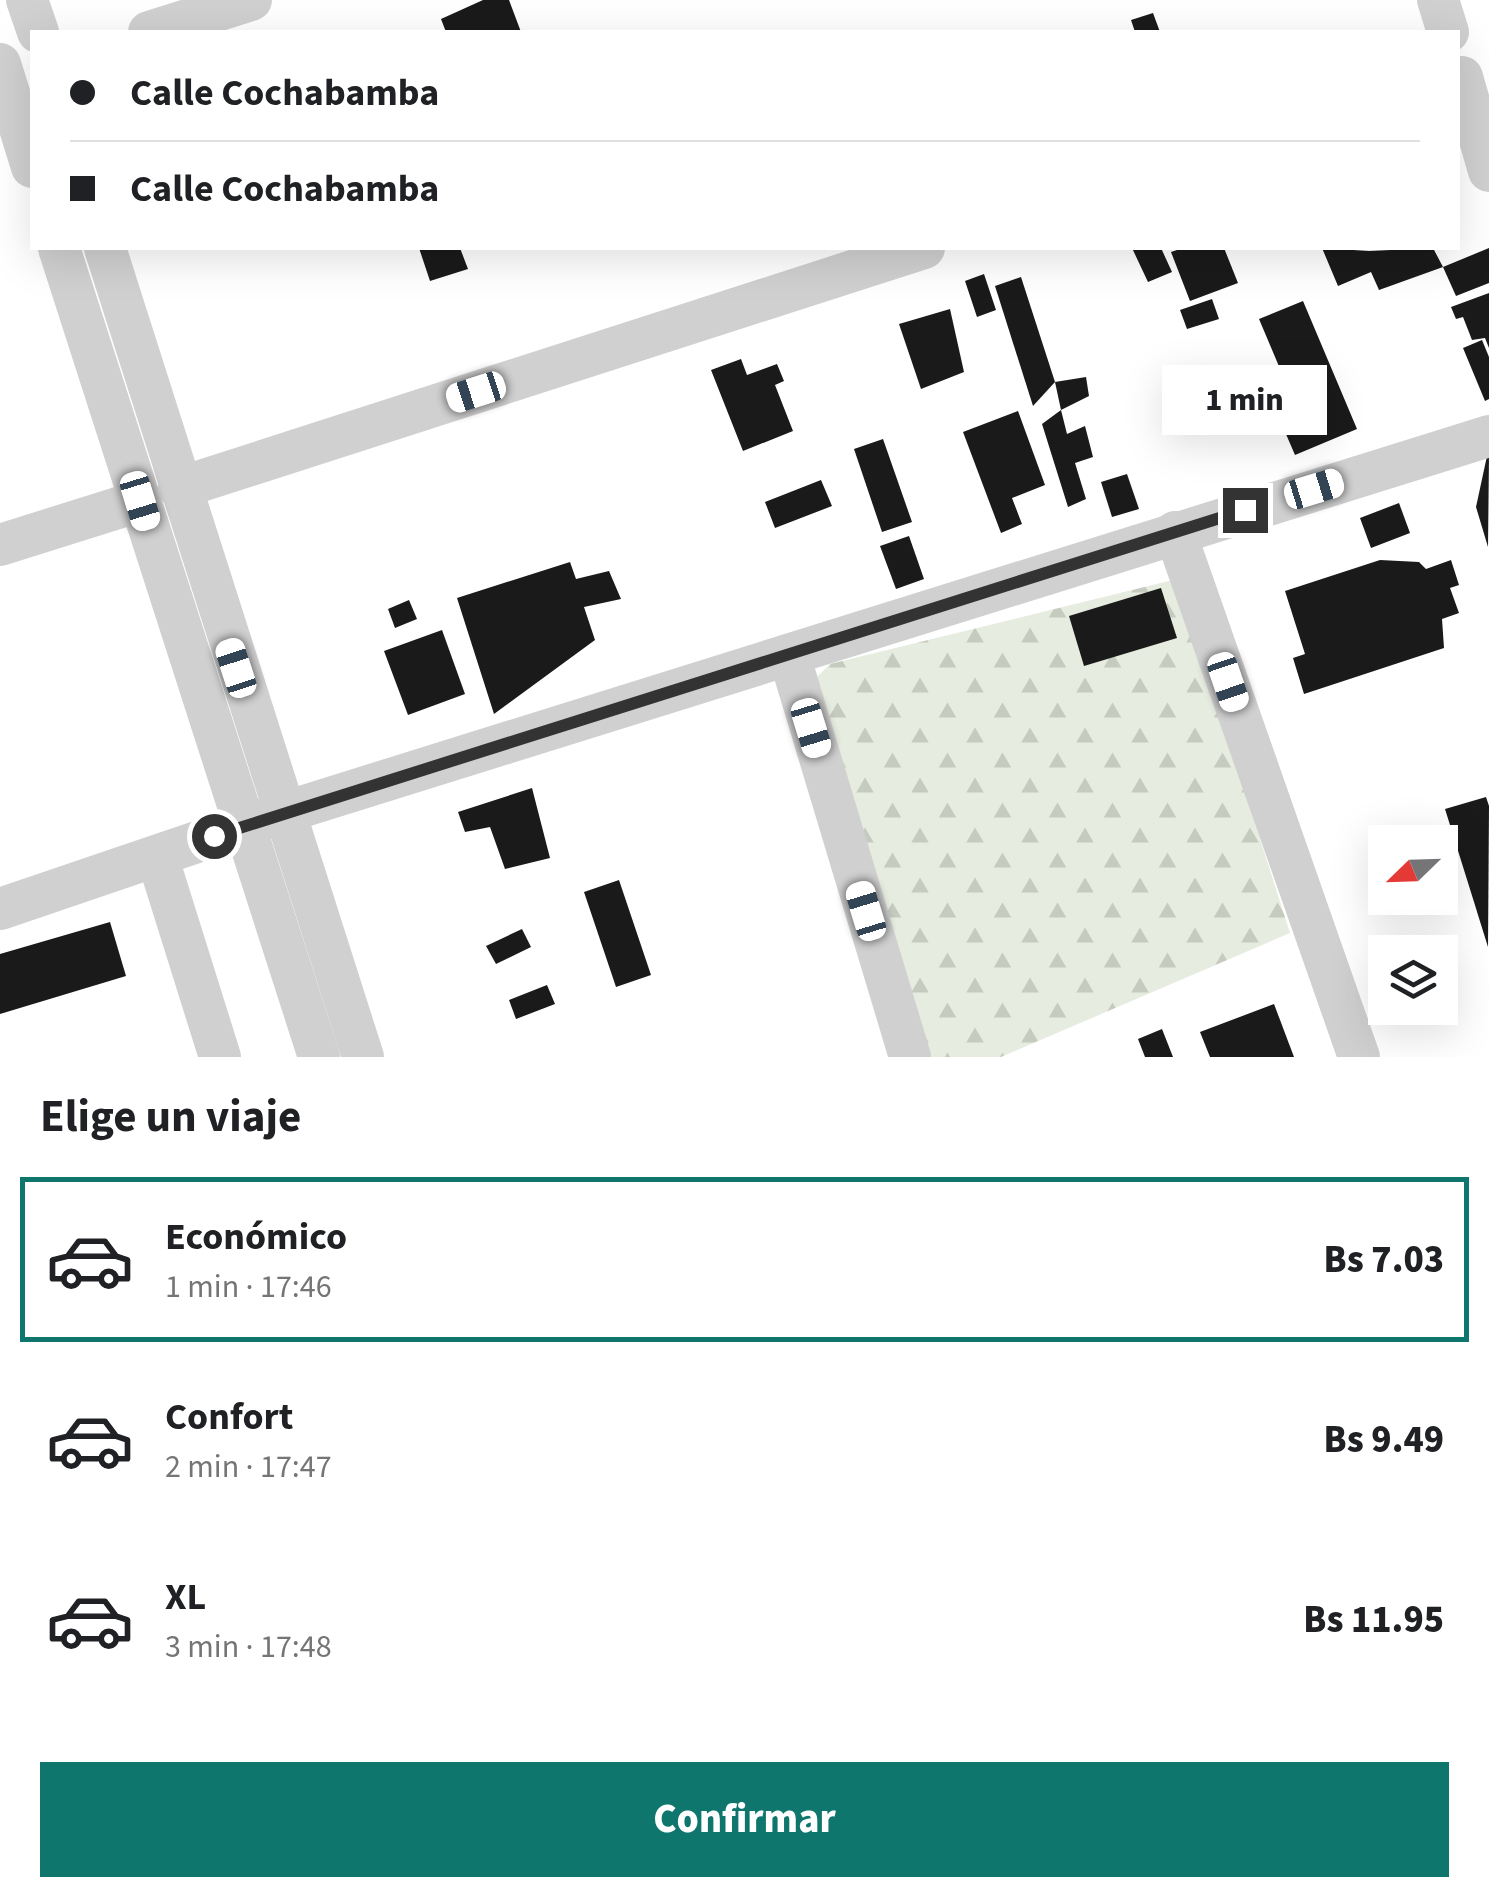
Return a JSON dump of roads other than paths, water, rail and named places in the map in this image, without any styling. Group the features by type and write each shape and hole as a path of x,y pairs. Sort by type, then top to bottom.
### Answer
{"street":[{"path":"27,0 37,30"},
{"path":"156,30 250,0"},
{"path":"1438,0 1447,30"},
{"path":"1460,76 1489,171"},
{"path":"10,79 30,159"},
{"path":"59,250 160,495"},
{"path":"104,250 160,495 262,819 319,1057"},
{"path":"0,545 918,250"},
{"path":"0,909 262,819 1489,436"},
{"path":"1175,532 1359,1057"},
{"path":"789,655 910,1057"},
{"path":"262,819 363,1057"},
{"path":"142,861 220,1057"}]}
